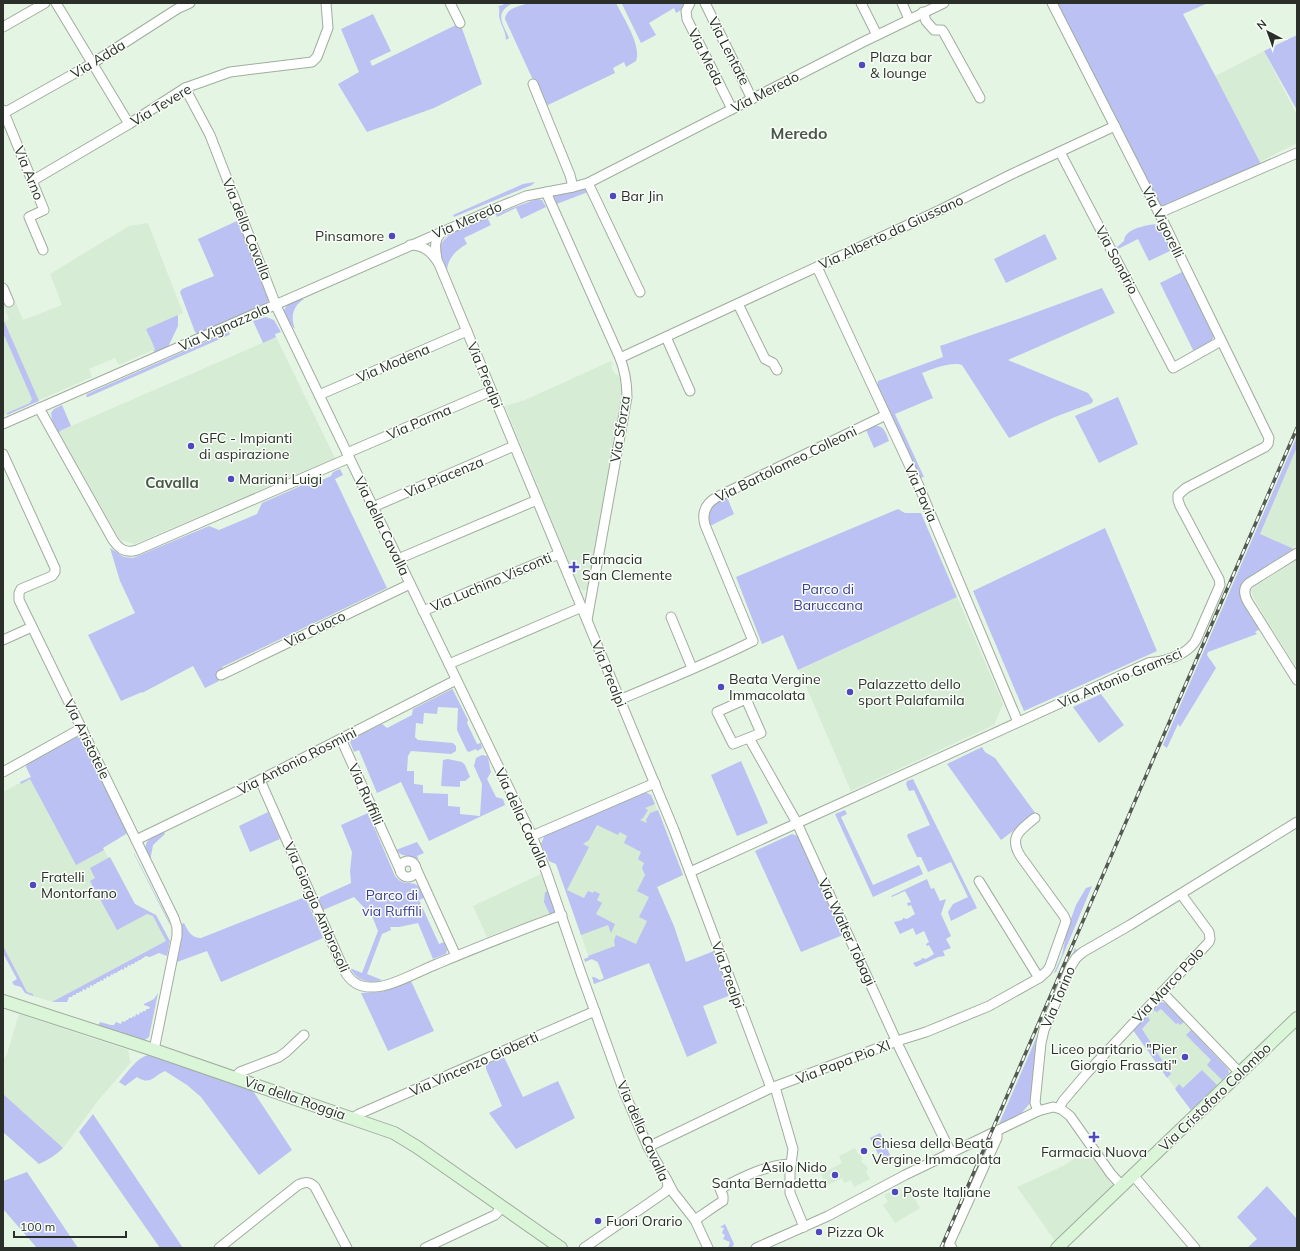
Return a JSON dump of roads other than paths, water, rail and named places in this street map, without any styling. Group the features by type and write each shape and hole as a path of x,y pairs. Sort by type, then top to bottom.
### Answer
{"street":[{"path":"3,27 45,3"},
{"path":"56,3 129,124"},
{"name":"Via Adda","path":"4,112 93,63 176,9 190,3"},
{"name":"Via Tevere","path":"32,181 129,124 185,88 230,72 312,62 317,57 327,33 328,23 326,3"},
{"path":"450,3 460,23"},
{"name":"Via Meda","path":"690,3 686,11 687,20 732,109"},
{"name":"Via Lentate","path":"705,3 752,98"},
{"path":"861,3 877,35"},
{"path":"902,3 909,18"},
{"name":"Via Meredo","path":"409,245 514,200 588,183 909,18 944,3"},
{"name":"Via Vigorelli","path":"1052,3 1159,213 1221,342 1269,437 1269,443"},
{"path":"922,12 935,31 942,30 980,98"},
{"path":"533,84 570,175 573,187"},
{"name":"Via della Cavalla","path":"185,88 210,135 276,304 532,836 562,915 624,1092 648,1147 668,1189 692,1217 708,1248"},
{"name":"Via Arno","path":"4,112 44,210 29,217 43,250"},
{"name":"Via Alberto da Giussano","path":"620,358 817,267 1115,126"},
{"name":"Via Sondrio","path":"1060,152 1173,368 1221,342"},
{"path":"1159,213 1297,153"},
{"path":"588,183 640,292"},
{"name":"Via Sforza","path":"546,192 620,358 626,380 627,396 587,621"},
{"name":"Via Prealpi","path":"444,230 438,237 436,245 439,264 619,700 655,783 773,1088 793,1149 790,1193 804,1227"},
{"name":"Via Vignazzola","path":"3,424 409,245"},
{"name":"Via Prealpi","path":"409,245 426,248 439,264"},
{"name":"Via Pavia","path":"817,267 918,484 1018,722"},
{"path":"3,288 9,302"},
{"path":"738,304 764,360 773,363 777,370"},
{"name":"Via Modena","path":"319,395 466,331"},
{"path":"666,337 690,391"},
{"name":"Via Parma","path":"348,455 491,391"},
{"path":"39,408 115,544 126,551 132,552 348,455"},
{"name":"Via Bartolomeo Colleoni","path":"619,700 692,668 724,656 753,642 705,525 704,510 707,504 719,496 886,415"},
{"name":"Via Antonio Gramsci","path":"690,872 1148,663 1162,661 1188,650 1194,644 1220,583 1180,506 1178,494 1186,488 1263,449 1269,443"},
{"name":"Via Piacenza","path":"373,507 514,446"},
{"name":"Via Aristotele","path":"3,454 55,568 55,572 52,576 24,588 19,593 19,600 174,918 178,932 154,1050"},
{"path":"398,559 537,500"},
{"path":"1297,553 1249,583 1245,592 1248,602 1297,680"},
{"name":"Via Luchino Visconti","path":"423,611 559,554"},
{"name":"Via Cuoco","path":"221,675 410,584"},
{"path":"448,664 580,603 594,586"},
{"path":"671,617 692,668"},
{"path":"3,640 32,627"},
{"name":"Via Antonio Rosmini","path":"136,840 260,780 456,680"},
{"path":"746,699 761,733 749,738 734,744 717,712 746,699"},
{"path":"3,772 82,728"},
{"name":"Via Walter Tobagi","path":"749,738 797,823 950,1153"},
{"name":"Via Ruffilli","path":"341,739 390,850 403,874"},
{"name":"Via Giorgio Ambrosoli","path":"260,780 347,975 352,981 363,987 372,988 384,986 562,915"},
{"path":"532,836 655,783"},
{"name":"Via Papa Pio XI","path":"648,1147 773,1088 897,1041 926,1032 988,1006 1048,971 1066,921 1062,912 1016,849 1015,842 1017,833 1035,818"},
{"name":"Via Torino","path":"1038,1111 1035,1103 1042,1036 1053,1004 1073,961 1082,952 1130,925 1297,822"},
{"path":"390,850 397,857 412,864 425,886 456,956"},
{"path":"403,874 401,867 403,863 412,864"},
{"path":"403,874 413,875 416,871 412,864"},
{"path":"403,874 420,881 425,886"},
{"path":"979,881 1038,978"},
{"name":"Via Marco Polo","path":"1059,1108 1062,1101 1086,1074 1210,939 1207,929 1181,894"},
{"path":"1162,992 1240,1073"},
{"name":"Via della Roggia","path":"3,1001 154,1050 353,1118 398,1135 561,1248"},
{"name":"Via Vincenzo Gioberti","path":"353,1118 359,1114 595,1011"},
{"name":"Via Cristoforo Colombo","path":"1057,1248 1297,1018"},
{"path":"235,1078 240,1072 282,1055 304,1035"},
{"path":"756,1248 804,1227 950,1153 1038,1111 1051,1107 1059,1108 1070,1116 1107,1168 1122,1186"},
{"path":"950,1246 997,1138 997,1131"},
{"path":"692,1217 713,1208 724,1199 720,1189 748,1175 791,1164"},
{"path":"1133,1176 1195,1248"},
{"path":"219,1248 298,1186 306,1182 313,1184 317,1190 347,1248"},
{"path":"584,1248 668,1189"},
{"path":"425,1248 495,1215 502,1207"}],"railway":[{"path":"941,1248 1297,428"}],"place":[{"name":"Plaza bar & lounge","path":"862,65"},
{"name":"Bar Jin","path":"613,196"},
{"name":"Pinsamore","path":"392,236"},
{"name":"GFC - Impianti di aspirazione","path":"191,446"},
{"name":"Mariani Luigi","path":"231,479"},
{"name":"Farmacia San Clemente","path":"574,567"},
{"name":"Beata Vergine Immacolata","path":"721,687"},
{"name":"Palazzetto dello sport Palafamila","path":"850,692"},
{"name":"Fratelli Montorfano","path":"33,885"},
{"name":"Liceo paritario \"Pier Giorgio Frassati\"","path":"1185,1057"},
{"name":"Farmacia Nuova","path":"1094,1137"},
{"name":"Chiesa della Beata Vergine Immacolata","path":"864,1151"},
{"name":"Asilo Nido Santa Bernadetta","path":"835,1175"},
{"name":"Poste Italiane","path":"895,1192"},
{"name":"Fuori Orario","path":"598,1221"},
{"name":"Pizza Ok","path":"819,1232"}],"district":[{"name":"Meredo","path":"799,133"},
{"name":"Cavalla","path":"172,483"}],"park label":[{"name":"Parco di Baruccana","path":"828,598"},
{"name":"Parco di via Ruffili","path":"392,904"}]}
